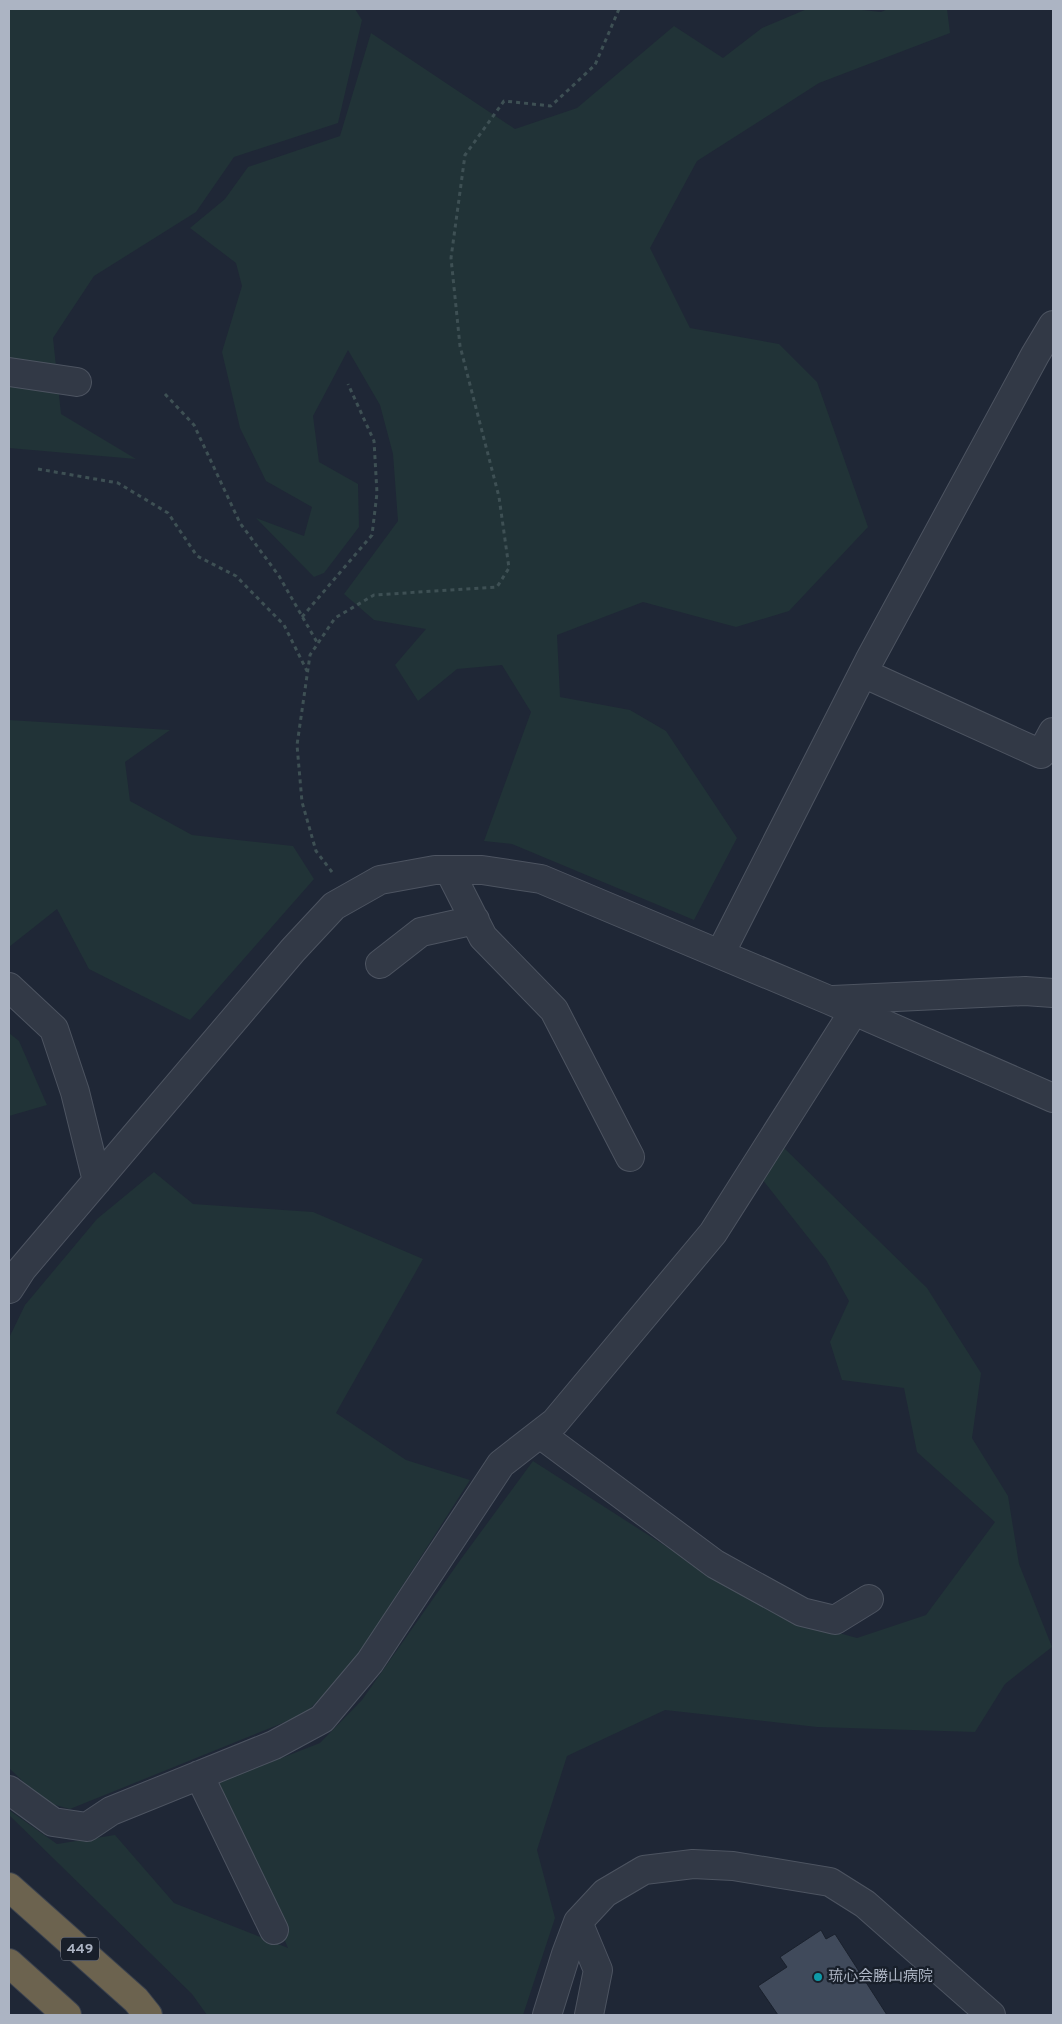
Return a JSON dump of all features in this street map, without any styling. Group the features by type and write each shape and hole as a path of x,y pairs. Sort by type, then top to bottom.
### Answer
{"highway":[{"name":"449","path":"9,1887 136,2000 148,2015"},
{"path":"9,1963 66,2015"}],"street":[{"path":"720,954 863,673 1044,360 1053,325"},
{"path":"9,372 76,382"},
{"path":"863,673 1049,748"},
{"path":"9,1289 22,1269 294,950 334,906 380,880 435,870 482,870 541,879 829,1000 1053,1098"},
{"path":"449,870 483,937 554,1010 630,1157"},
{"path":"380,964 421,932 475,920"},
{"path":"9,987 54,1029 75,1092 97,1181"},
{"path":"829,1000 1024,991 1053,993"},
{"path":"9,1790 53,1822 87,1827 111,1811 274,1745 322,1720 370,1662 501,1464 555,1422 713,1233 854,1011"},
{"path":"540,1434 715,1564 802,1612 835,1620 869,1599"},
{"path":"199,1775 274,1930"},
{"path":"547,2015 578,1922 605,1894 644,1870 693,1864 733,1866 830,1882 865,1904 991,2015"},
{"path":"578,1922 598,1970 589,2015"}],"path":[{"path":"351,896 316,851 302,802 297,745 310,655 335,618 374,594 496,586 509,568 499,497 460,346 450,258 465,155 504,101 550,106 595,65 619,9"},
{"path":"302,617 372,535 377,493 374,441 348,384"},
{"path":"165,394 194,425 240,523 279,576 318,644"},
{"path":"38,469 118,482 168,513 197,556 236,576 284,625 308,671"}],"shaded area":[{"path":"9,9 355,9 362,20 338,123 234,157 196,212 94,276 53,338 61,414 136,459 9,448"},
{"path":"807,9 853,9 881,12 888,9 947,9 950,33 819,83 697,161 650,248 690,328 779,344 817,382 868,527 789,611 736,627 643,602 557,635 560,697 630,710 666,731 737,838 694,920 512,844 484,841 531,712 502,665 457,669 418,701 395,665 426,629 374,620 344,594 398,521 393,454 380,405 348,350 313,416 319,462 358,484 359,527 324,573 314,577 256,518 304,536 312,507 266,481 240,428 222,352 242,286 236,263 190,228 225,199 248,167 340,136 371,33 515,129 577,108 674,26 723,58 762,28"},
{"path":"9,720 170,730 125,762 130,801 192,835 293,846 314,879 190,1020 89,969 57,909 9,947"},
{"path":"9,1033 19,1041 47,1105 9,1116"},
{"path":"782,1146 927,1288 981,1373 972,1438 1008,1496 1019,1564 1052,1647 1005,1684 975,1732 817,1727 665,1710 567,1756 537,1850 555,1918 523,2015 207,2015 192,1994 9,1815 9,1810 57,1844 115,1835 174,1903 288,1948 217,1783 320,1743 362,1700 461,1559 533,1461 670,1549 792,1620 857,1638 926,1615 995,1522 917,1452 904,1388 842,1380 830,1342 849,1301 826,1260 762,1179"},
{"path":"154,1172 193,1204 313,1212 423,1259 336,1413 406,1460 470,1480 351,1666 305,1714 70,1809 44,1802 9,1768 9,1338 25,1305 97,1219"}],"building":[{"name":"琉心会勝山病院","path":"821,1930 826,1939 835,1934 887,2015 778,2015 758,1986 787,1967 780,1957"}],"place":[{"name":"琉心会勝山病院","path":"818,1977"}]}
